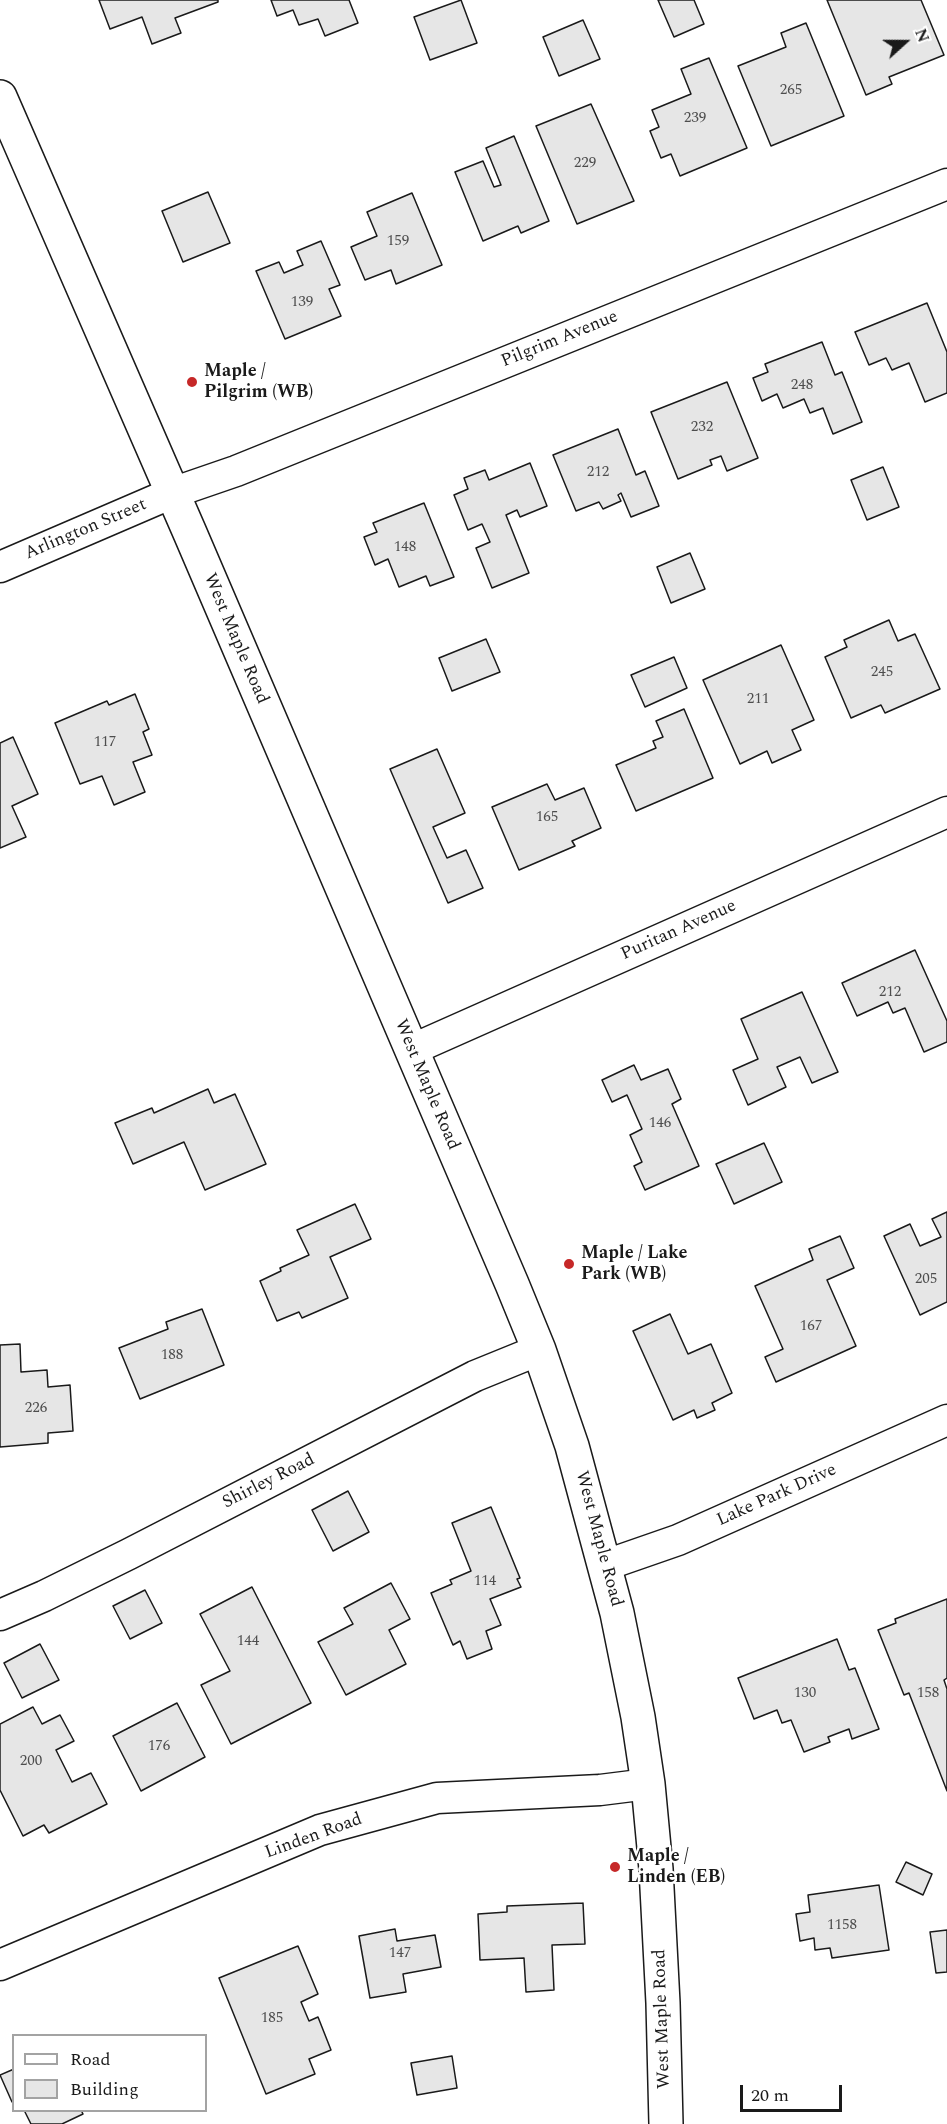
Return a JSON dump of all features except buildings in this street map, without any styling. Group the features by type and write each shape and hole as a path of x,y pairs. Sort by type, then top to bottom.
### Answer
{"main road":[{"name":"West Maple Road","path":"0,97 411,1050 538,1350 572,1446 606,1566 638,1717 648,1784 656,1869 662,1981 666,2124"}],"street":[{"name":"Pilgrim Avenue","path":"172,493 247,466 947,184"},
{"name":"Arlington Street","path":"0,567 172,493"},
{"name":"Puritan Avenue","path":"411,1050 947,812"},
{"name":"Shirley Road","path":"0,1615 129,1554 476,1376 538,1350"},
{"name":"Lake Park Drive","path":"606,1566 678,1540 947,1420"},
{"name":"Linden Road","path":"0,1965 330,1827 437,1798 600,1790 648,1784"}],"place":[{"name":"Maple / Pilgrim (WB)","path":"192,382"},
{"name":"Maple / Lake Park (WB)","path":"569,1264"},
{"name":"Maple / Linden (EB)","path":"615,1867"}]}
